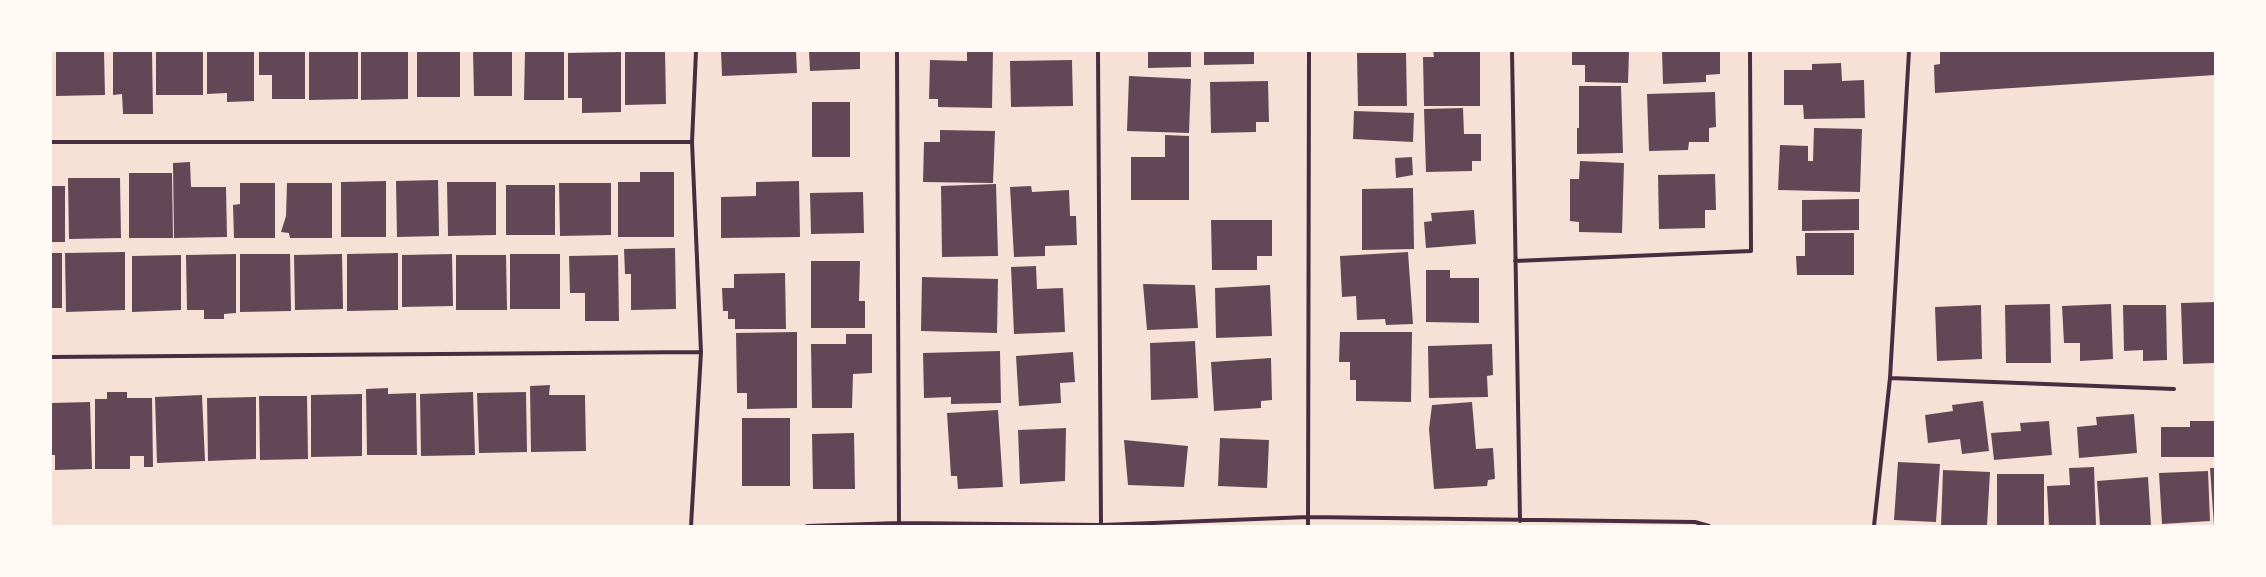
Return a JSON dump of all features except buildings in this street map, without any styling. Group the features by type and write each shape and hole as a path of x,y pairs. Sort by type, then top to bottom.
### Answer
{"street":[{"path":"691,526 701,352 692,142 696,51"},
{"path":"897,51 899,524"},
{"path":"1098,51 1101,526"},
{"path":"1308,526 1309,51"},
{"path":"1512,51 1520,521"},
{"path":"1515,261 1750,251 1750,51"},
{"path":"1874,526 1890,378 1909,51"},
{"path":"51,142 692,142"},
{"path":"51,357 701,352"},
{"path":"1890,378 2174,389"},
{"path":"807,526 899,524 1101,526 1308,517 1520,521 1695,522 1709,526"}]}
